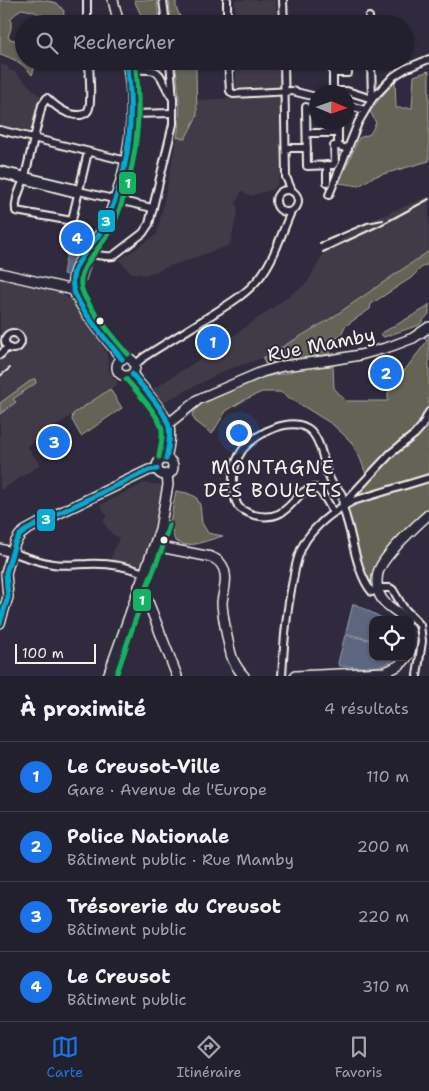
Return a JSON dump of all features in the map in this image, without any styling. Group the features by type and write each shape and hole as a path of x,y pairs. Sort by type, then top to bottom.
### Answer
{"main road":[{"path":"113,0 117,15"},
{"path":"122,359 76,298 73,290 73,275 80,260 105,226 122,181 127,161 132,114 128,70"},
{"path":"0,273 73,290"},
{"name":"Rue Mamby","path":"168,424 199,399 262,372 283,366 360,355 413,338 429,327"},
{"path":"134,376 124,376 120,373 117,365 122,359 130,358 134,362 134,376 160,410 168,424 169,436 166,459"},
{"path":"157,469 159,462 166,459"},
{"path":"166,459 170,461 172,466 171,471 167,474"},
{"path":"157,469 160,473 167,474"},
{"path":"0,623 8,597 3,583 15,542 25,530 149,470 157,469"},
{"path":"108,676 162,523 168,485 167,474"},
{"path":"403,616 382,599 378,590 378,573 382,563 429,514"},
{"path":"162,523 165,540 169,549"},
{"path":"155,546 211,557 219,561 226,575 222,599 232,658 244,676"},
{"path":"0,549 12,552"},
{"path":"139,586 145,594 177,676"},
{"path":"295,676 385,672 398,667 405,661"}],"street":[{"path":"87,0 87,15"},
{"path":"164,0 165,15"},
{"path":"227,0 227,15"},
{"path":"283,0 284,15"},
{"path":"414,66 429,60"},
{"path":"72,221 16,211 16,206 20,188 25,178 42,105 47,98 66,112 79,115 88,112 90,104 89,70"},
{"path":"152,70 156,71 162,78 173,100"},
{"path":"88,152 67,241 76,250 110,257 132,243 147,229 171,133 173,100 171,70"},
{"path":"229,70 230,91 232,94 292,91 309,95"},
{"path":"135,365 144,357 248,290 259,278 275,252 291,212 296,208 298,202 297,196 292,191 287,179 284,70"},
{"path":"333,85 334,70"},
{"path":"334,73 348,73 348,70"},
{"path":"371,70 372,99"},
{"path":"329,195 365,110 372,99 394,76 403,70"},
{"path":"354,93 372,99"},
{"path":"306,107 307,166 333,165 335,162 334,146 348,149"},
{"path":"354,107 365,110"},
{"path":"132,114 173,113"},
{"path":"0,130 127,161"},
{"path":"307,133 338,133 338,146"},
{"path":"286,148 307,148"},
{"path":"327,165 327,182"},
{"path":"0,170 25,178"},
{"path":"0,174 76,188 79,191 152,208"},
{"path":"284,229 281,211 276,202 287,179"},
{"path":"282,192 292,191"},
{"path":"281,211 291,212"},
{"path":"0,355 8,347"},
{"path":"343,506 391,453 415,434 422,426 429,412"},
{"path":"333,513 328,500 316,488 304,491 292,505 283,512 274,515 264,516 245,511 238,504 233,489 234,469 240,454 258,436 270,429 285,425 303,426 319,442 328,476 332,484 342,494 343,506 358,564 370,590 373,592 385,588 393,590 404,607 420,625 422,641 417,676"},
{"path":"282,676 285,625 297,561 306,541 324,520 343,506 353,501 429,478"},
{"path":"12,552 23,557 53,564 120,565 144,573"},
{"path":"372,673 383,676"}],"shaded area":[{"path":"235,0 276,0 277,15 235,15"},
{"path":"1,64 9,67 8,69 15,72 41,97 32,133 0,125"},
{"path":"236,70 278,70 279,87 236,88"},
{"path":"280,96 280,177 277,185 272,190 250,196 242,191 236,203 238,211 230,245 145,275 130,272 119,260 157,234 177,137 185,139 197,116 197,100"},
{"path":"429,196 429,251 330,319 263,358 226,370 162,403 153,389 211,352 307,283 325,251 361,225"},
{"path":"0,279 62,294 71,300 99,338 107,355 108,369 118,384 27,446 40,465 0,491"},
{"path":"144,483 164,485 154,530 142,563 136,566 110,561 119,537 113,535 105,525 103,521 107,516 100,505"}],"green space":[{"path":"0,0 43,0 57,3 64,11 64,15 42,15 21,9 11,18 11,28 8,37 15,40 15,60 0,54"},
{"path":"134,0 157,0 158,15 141,15"},
{"path":"169,0 176,0 176,7 179,15 170,15"},
{"path":"176,70 196,70 197,116 185,139 177,137 178,89"},
{"path":"429,71 429,161 373,177 359,186 339,183 359,138 370,134 376,123 370,111 395,80 396,108 412,108 414,76"},
{"path":"429,251 429,264 423,266 411,278 371,304 370,309 345,326 341,335 331,343 330,354 265,364 263,358 330,319"},
{"path":"429,304 429,314 419,325 384,337 380,334 426,308"},
{"path":"429,331 429,405 420,424 413,432 387,452 366,474 351,442 343,434 332,424 280,392 262,392 226,411 212,434 195,421 192,415 200,403 264,377 291,372 293,368 333,366 334,388 346,401 388,401 388,392 427,341 423,335"},
{"path":"35,379 36,383 13,399 16,402 0,414 0,403"},
{"path":"110,389 122,408 81,436 72,420 73,414"},
{"path":"429,417 429,475 354,497 387,460"},
{"path":"429,481 429,510 398,537 382,556 374,568 371,582 361,564 348,509 350,506"},
{"path":"176,491 196,497 200,505 202,523 208,533 223,536 196,544 185,545 175,541 170,522"}],"water":[{"path":"67,252 78,255 69,276 63,274"},
{"path":"87,257 93,258 86,281 75,278"},
{"path":"353,604 378,616 369,616 369,639 347,634"},
{"path":"345,635 369,640 369,661 391,661 384,665 362,667 339,666 338,663"}],"railway":[{"path":"323,252 381,225 429,199"},
{"path":"320,243 367,223 383,220"},
{"path":"0,376 10,368"}],"transit line":[{"name":"3","path":"122,359 80,304 75,295 73,278 79,262 101,232 120,185 125,165 130,124 128,70"},
{"name":"1","path":"128,354 93,311 83,292 81,277 88,262 113,226 127,185 136,145 138,125 136,70"},
{"name":"3","path":"132,374 159,407 167,421 170,435 166,459"},
{"name":"1","path":"126,379 147,404 160,424 162,437 159,457"},
{"name":"3","path":"0,623 8,597 6,573 15,543 20,535 49,518 149,470 157,469"},
{"name":"1","path":"116,676 169,525"}],"place":[{"name":"Le Creusot","path":"77,238"},
{"name":"Le Creusot-Ville","path":"213,342"},
{"name":"Police Nationale","path":"386,373"},
{"name":"Trésorerie du Creusot","path":"54,442"}],"district":[{"name":"MONTAGNE DES BOULETS","path":"273,478"}]}
